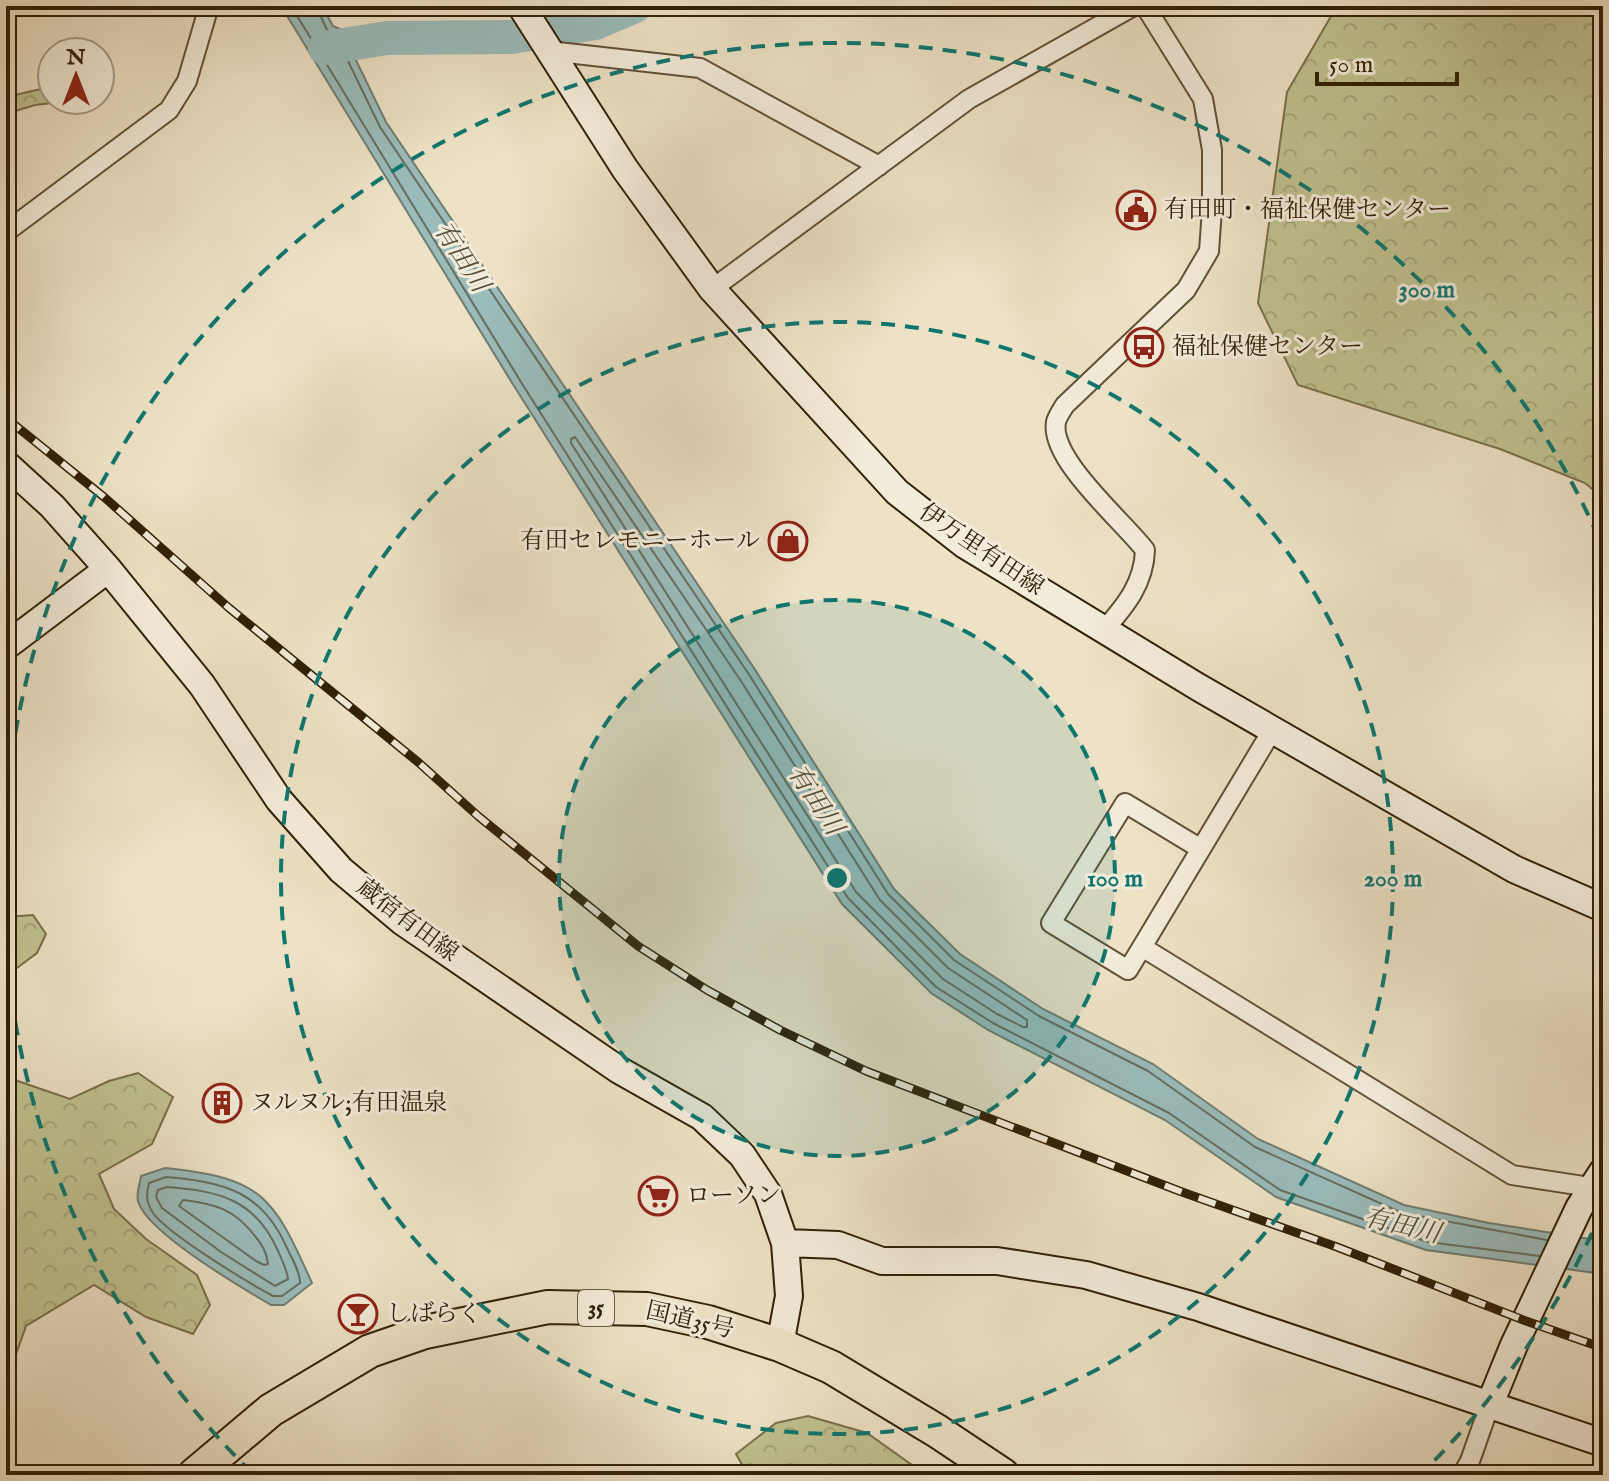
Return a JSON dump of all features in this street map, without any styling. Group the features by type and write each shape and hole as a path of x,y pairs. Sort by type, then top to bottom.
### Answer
{"highway":[{"name":"国道35号","path":"194,1475 271,1410 370,1351 425,1332 548,1307 647,1309 708,1322 780,1345 831,1367 1003,1475"}],"main road":[{"name":"伊万里有田線","path":"521,6 625,169 712,289 897,492 965,545 1198,687 1514,869 1603,908"},
{"name":"蔵宿有田線","path":"6,464 52,506 108,569 202,685 279,800 341,870 414,930 619,1070 702,1117 742,1155 763,1186 785,1243 789,1296 780,1345"},
{"path":"6,646 108,569"},
{"path":"1490,1404 1538,1296 1591,1189"},
{"path":"785,1243 838,1245 882,1261 997,1261 1086,1275 1185,1302 1603,1443"}],"street":[{"path":"6,232 169,110 187,81 209,6"},
{"path":"712,289 969,99 1134,6"},
{"path":"1105,629 1125,606 1141,578 1145,550 1098,500 1061,450 1056,423 1065,405 1186,290 1209,251 1212,209 1212,150 1203,99 1145,6"},
{"path":"549,51 700,68 879,166"},
{"path":"1201,849 1125,803 1051,923 1128,970 1201,849 1273,729"},
{"path":"1142,947 1512,1175 1591,1189"},
{"path":"1462,1475 1490,1404"}],"green space":[{"path":"1337,6 1603,6 1603,498 1585,483 1500,449 1298,385 1258,303 1287,92"},
{"path":"36,90 36,105 6,114 6,97"},
{"path":"33,915 46,934 37,953 6,976 6,917"},
{"path":"138,1073 173,1097 152,1144 99,1174 114,1209 146,1239 197,1275 210,1305 193,1334 146,1317 94,1285 26,1326 6,1397 6,1077 70,1099 109,1081"},
{"path":"808,1416 867,1433 926,1475 748,1475 736,1454 776,1423"}],"water":[{"name":"有田川","path":"281,6 322,6 333,26 351,34 351,50 386,122 754,668 894,889 960,954 1043,1009 1153,1064 1258,1139 1404,1205 1489,1223 1603,1241 1603,1274 1426,1250 1276,1197 1165,1120 988,1030 931,993 842,904 514,386"},
{"path":"165,1168 224,1178 261,1197 286,1230 312,1283 284,1305 271,1305 176,1243 145,1214 138,1201 141,1176"}],"waterway":[{"path":"325,48 387,38 512,37 595,23 635,6"}],"railway":[{"path":"6,418 104,497 229,608 418,762 478,816 638,946 707,990 780,1030 866,1071 1603,1348"}],"place":[{"name":"有田町・福祉保健センター","path":"1136,210"},
{"name":"福祉保健センター","path":"1144,347"},
{"name":"有田セレモニーホール","path":"788,541"},
{"name":"ヌルヌル;有田温泉","path":"222,1103"},
{"name":"ローソン","path":"658,1196"},
{"name":"しばらく","path":"358,1314"}]}
